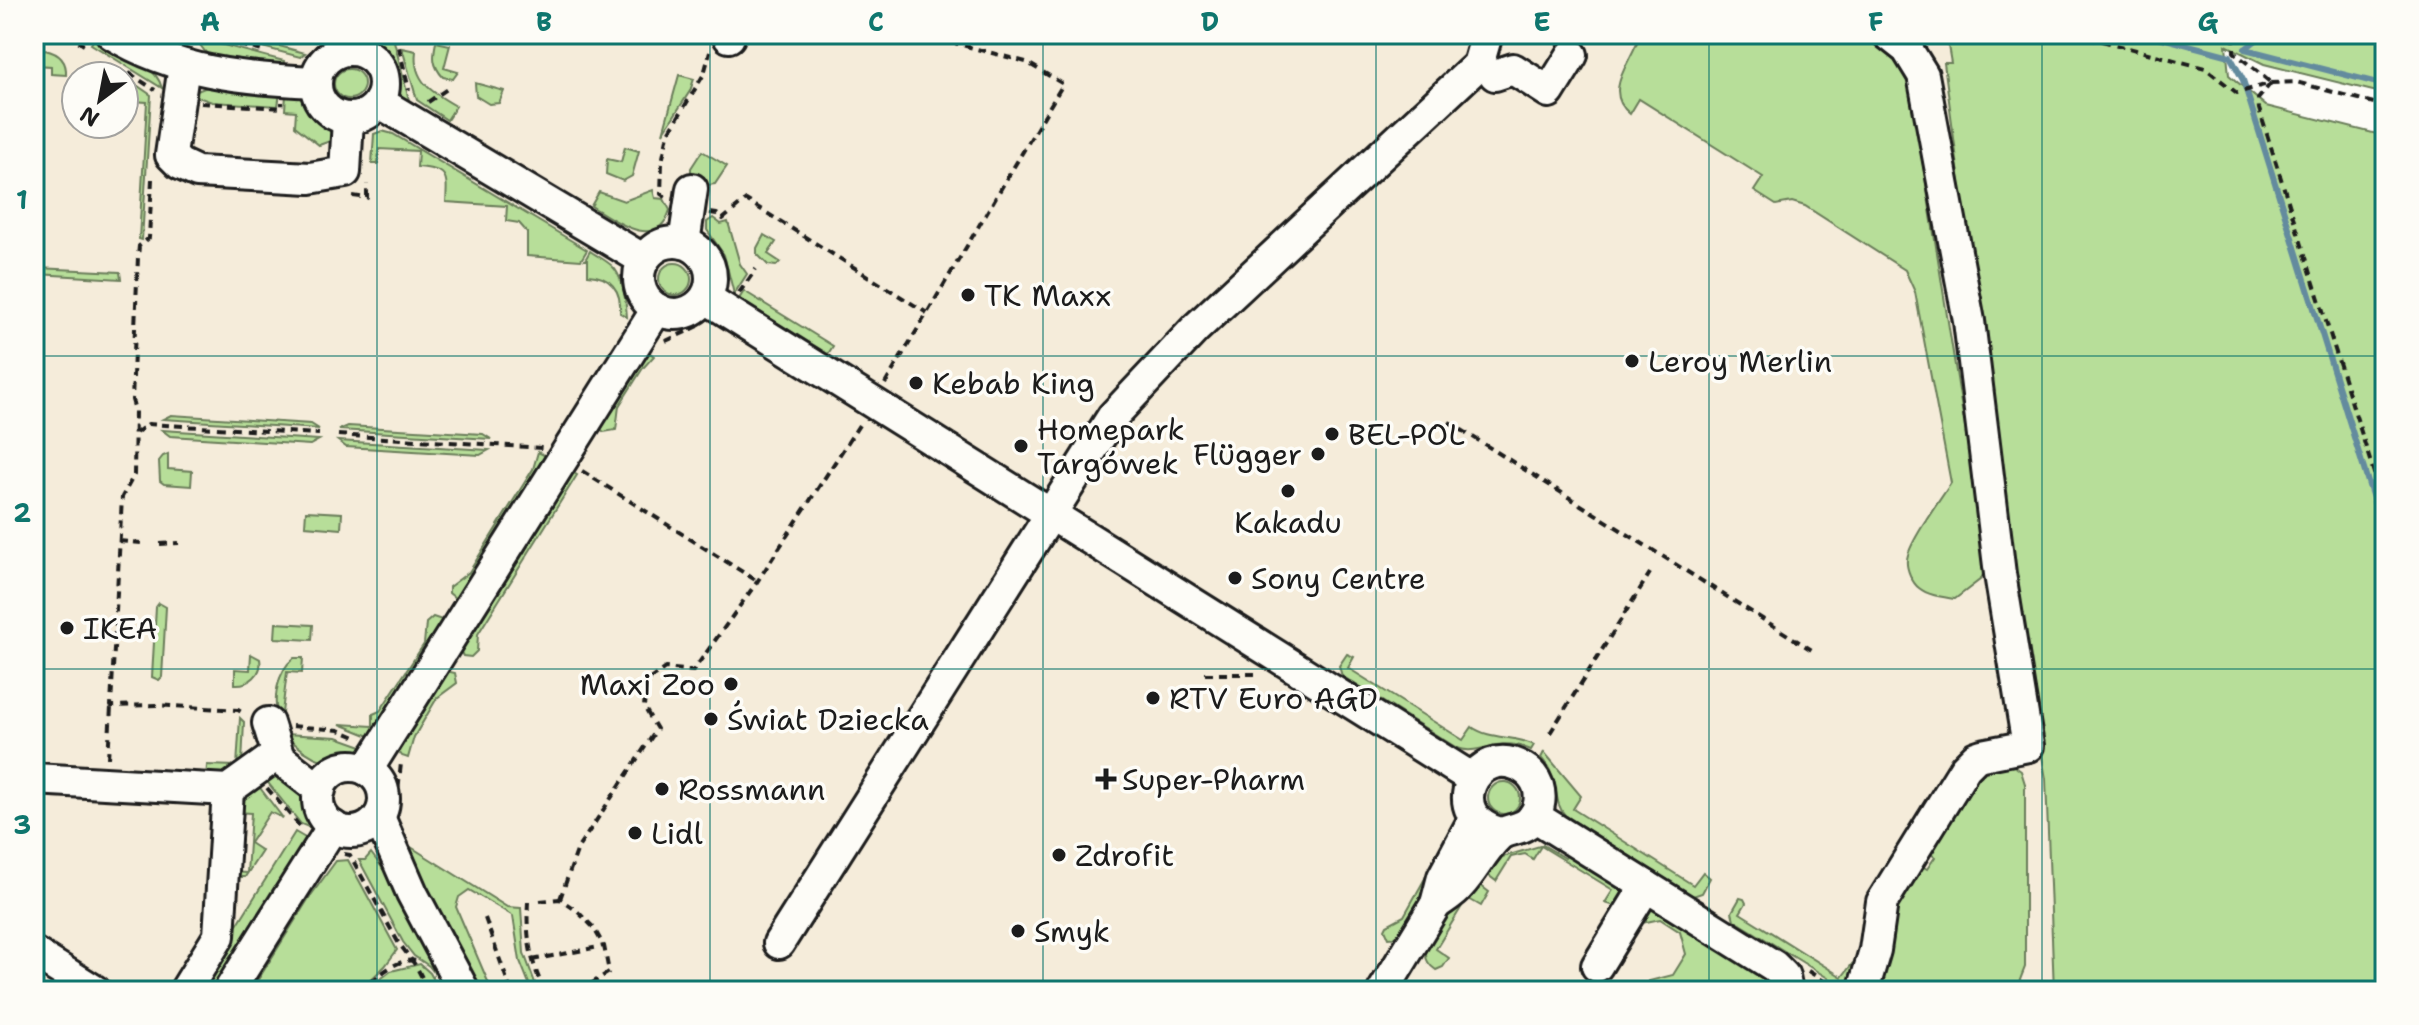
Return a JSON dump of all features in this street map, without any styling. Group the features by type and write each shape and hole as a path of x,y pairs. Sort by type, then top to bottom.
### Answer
{"street":[{"path":"779,943 1113,416 1196,328 1478,65 1487,34"},
{"path":"1863,991 1875,950 1882,902 1965,768 1976,757 2028,746 2000,574 1969,321 1923,75 1907,49 1888,34"},
{"path":"98,40 138,49 184,66 246,78 308,71 320,66 332,55 362,43 382,72 384,90 379,102 366,115 348,119 324,107 308,71"},
{"path":"1495,75 1513,69 1549,92 1572,55"},
{"path":"184,66 171,155 180,164 197,172 310,178 345,172 348,119"},
{"path":"379,102 644,260"},
{"path":"680,195 684,243"},
{"path":"721,299 673,315 657,309 643,295 639,283 644,260 663,244 684,243 696,249 708,263 721,299 873,403 1473,779"},
{"path":"229,991 355,828 384,803 376,777 381,765 657,309"},
{"path":"34,779 228,790 271,759 279,758 268,723 302,756 327,769 328,780 321,810 355,828 412,893 464,991"},
{"path":"1501,761 1527,770 1538,787 1539,806 1534,816 1523,827 1487,826 1468,799 1468,788 1473,779 1487,766 1501,761"},
{"path":"328,780 352,766 381,765"},
{"path":"185,991 219,936 228,790"},
{"path":"1534,816 1774,966 1784,976 1787,991"},
{"path":"1383,991 1436,904 1459,888 1487,826"},
{"path":"1597,966 1646,886"},
{"path":"34,953 95,991"}],"path":[{"path":"67,34 98,40"},
{"path":"308,71 331,34"},
{"path":"399,34 397,39 412,99"},
{"path":"560,899 578,848 657,729 644,707 646,682 665,668 693,671 757,582 873,403 1063,84 1026,62 920,34"},
{"path":"2075,34 2205,68 2237,93 2271,83 2296,82 2385,106"},
{"path":"2234,34 2234,52 2271,83"},
{"path":"680,195 661,194 662,162 668,134 723,39"},
{"path":"2271,83 2258,99 2259,109 2385,508"},
{"path":"419,107 447,89"},
{"path":"108,762 122,497 134,475 132,400 139,246 149,238 152,179"},
{"path":"705,218 713,213 723,219 746,200 927,313"},
{"path":"721,299 756,269"},
{"path":"1449,422 1815,652"},
{"path":"134,433 148,424 319,434"},
{"path":"119,541 142,543"},
{"path":"160,544 179,543"},
{"path":"1550,733 1650,573"},
{"path":"1205,674 1265,674"},
{"path":"111,706 156,705 238,710 248,717"},
{"path":"282,724 339,730 361,739"},
{"path":"267,787 299,828 355,828 397,791 402,763 381,765"},
{"path":"355,828 398,942 429,991"},
{"path":"540,901 560,899 593,927 604,946 609,972 588,986 562,991"},
{"path":"528,902 528,940 532,960 545,991"},
{"path":"485,918 511,991"},
{"path":"532,960 604,946"},
{"path":"361,991 384,972 411,959"}],"shaded area":[{"name":"Homepark Targówek","path":"34,34 1946,34 2019,529 2053,847 2053,991 34,991"}],"green space":[{"path":"213,34 235,34 305,53 300,57"},
{"path":"376,34 395,34 394,41 410,104 397,97 393,72 377,44"},
{"path":"1640,34 1863,34 1895,57 1911,90 1987,566 1981,579 1955,599 1923,591 1914,583 1907,567 1913,543 1951,483 1915,292 1905,270 1805,206 1792,202 1776,205 1754,191 1763,177 1639,99 1630,114 1618,95 1619,85"},
{"path":"1946,34 2385,34 2385,94 2264,64 2226,45 2229,75 2266,106 2385,136 2385,991 2054,991 2046,779 2015,597 1944,63 1951,63"},
{"path":"95,37 137,60 117,60 91,44"},
{"path":"197,38 284,61 283,69 233,66 211,57"},
{"path":"436,42 450,45 444,68 458,72 453,79 443,77 435,64"},
{"path":"402,48 416,51 417,70 426,85 456,106 447,120 417,100"},
{"path":"45,50 61,58 60,75 51,74 51,66 36,65 38,55"},
{"path":"140,62 152,71 162,88 140,74"},
{"path":"349,69 360,73 364,84 360,95 349,99 338,95 334,84 338,73"},
{"path":"679,75 694,79 690,91 663,133"},
{"path":"475,83 504,91 499,103 489,104 476,96"},
{"path":"212,85 280,93 278,106 212,102 195,96 197,91"},
{"path":"140,87 151,95 142,240 139,239 147,102 140,102"},
{"path":"286,94 303,97 335,132 333,140 319,145 295,126 296,111 285,110"},
{"path":"382,131 393,134 587,250 581,260 527,256 527,232 519,223 506,221 507,206 446,202 444,175 417,167 418,151 379,149 378,164 372,164 374,134"},
{"path":"625,147 639,151 632,176 623,181 606,174 607,159 621,162"},
{"path":"702,151 727,166 715,184 708,185 691,176 691,168"},
{"path":"653,190 655,198 664,199 670,210 664,223 655,229 634,229 591,206 599,192 624,201"},
{"path":"713,218 721,224 728,222 740,264 747,274 734,294 724,255 707,230 707,222"},
{"path":"764,235 776,242 768,254 780,262 776,266 768,265 757,254"},
{"path":"590,251 616,270 627,317 620,313 619,298 613,286 603,278 588,275 588,260 585,260"},
{"path":"675,263 687,267 691,279 687,291 675,295 663,291 659,279 663,267"},
{"path":"37,268 120,272 121,279 37,274"},
{"path":"744,291 833,346 828,354 739,299"},
{"path":"644,349 654,356 619,406 616,430 604,432 598,427"},
{"path":"171,415 311,424 319,429 163,419"},
{"path":"348,426 483,434 491,439 339,430"},
{"path":"162,430 319,440 310,445 170,436"},
{"path":"338,441 489,450 480,455 346,447"},
{"path":"538,452 550,458 461,598 455,598 449,593 449,587 469,572 533,469"},
{"path":"168,454 168,469 192,471 191,486 160,481 159,461"},
{"path":"569,470 577,475 478,634 477,651 471,657 463,656 459,649"},
{"path":"306,511 342,513 341,529 305,526"},
{"path":"159,603 166,607 162,677 159,680 152,677 156,607"},
{"path":"433,617 444,624 372,737 340,724 373,726 373,714 380,711 424,644 426,623"},
{"path":"276,623 313,625 312,640 275,638"},
{"path":"251,654 260,659 257,674 245,683 235,684 235,669 250,670"},
{"path":"1347,654 1354,657 1348,668 1463,740 1472,727 1486,734 1534,745 1531,750 1508,744 1474,750 1457,748 1342,676 1339,666"},
{"path":"294,658 303,658 302,673 287,672 281,721 276,705 277,687 288,663"},
{"path":"446,671 455,673 457,683 437,698 414,737 408,758 402,756 398,750 420,708"},
{"path":"240,718 244,722 242,764 231,778 206,780 207,765 237,766"},
{"path":"285,734 337,737 365,747 356,757 335,763 313,757"},
{"path":"1544,752 1581,796 1573,809 1693,885 1703,872 1710,878 1702,893 1693,896 1565,815 1551,774 1541,758"},
{"path":"2010,763 2021,771 2025,784 2025,967 2016,990 1876,991 1888,915 1917,863 1927,869 1935,857 1925,850 1978,768"},
{"path":"286,773 313,803 313,829 301,824 261,774"},
{"path":"254,780 283,818 270,812 250,843 262,851 245,877 234,877 231,872 247,873 251,813 236,812 236,801"},
{"path":"1504,782 1515,787 1520,798 1515,809 1504,814 1493,809 1488,798 1493,787"},
{"path":"295,832 307,839 217,991 196,991"},
{"path":"395,837 507,907 521,908 524,953 538,991 532,991 520,961 513,916 469,890 459,897 456,907 492,991 480,991"},
{"path":"1543,845 1565,858 1570,850 1620,882 1627,893 1618,907 1605,903 1613,890 1541,846 1533,859 1525,854 1511,857 1496,881 1488,875 1502,857"},
{"path":"371,853 390,878 448,991 429,966 414,956 403,942 359,860 365,860"},
{"path":"1438,855 1445,859 1400,937 1389,938 1385,929 1387,925 1404,916"},
{"path":"348,860 397,950 359,991 251,991 336,861"},
{"path":"1472,879 1489,892 1481,906 1467,898 1436,949 1449,958 1443,967 1436,970 1427,960 1427,948"},
{"path":"1740,898 1746,903 1740,913 1842,977 1852,964 1854,970 1849,991 1734,920 1732,912"},
{"path":"1651,906 1767,973 1777,991 1643,991 1649,981 1673,975 1686,954 1680,932 1660,919 1642,923 1642,914"},
{"path":"420,964 430,973 440,991 365,991 391,971"}],"waterway":[{"path":"2147,34 2230,56 2243,80 2385,537"},
{"path":"2245,49 2264,34"},
{"path":"2245,49 2385,85"}],"place":[{"name":"TK Maxx","path":"968,295"},
{"name":"Leroy Merlin","path":"1632,361"},
{"name":"Kebab King","path":"916,383"},
{"name":"BEL-POL","path":"1332,434"},
{"name":"Homepark Targówek","path":"1021,446"},
{"name":"Flügger","path":"1318,454"},
{"name":"Kakadu","path":"1288,491"},
{"name":"Sony Centre","path":"1235,578"},
{"name":"IKEA","path":"67,628"},
{"name":"Maxi Zoo","path":"731,684"},
{"name":"RTV Euro AGD","path":"1153,698"},
{"name":"Świat Dziecka","path":"711,719"},
{"name":"Super-Pharm","path":"1106,779"},
{"name":"Rossmann","path":"662,789"},
{"name":"Lidl","path":"635,833"},
{"name":"Zdrofit","path":"1059,855"},
{"name":"Smyk","path":"1018,931"}]}
